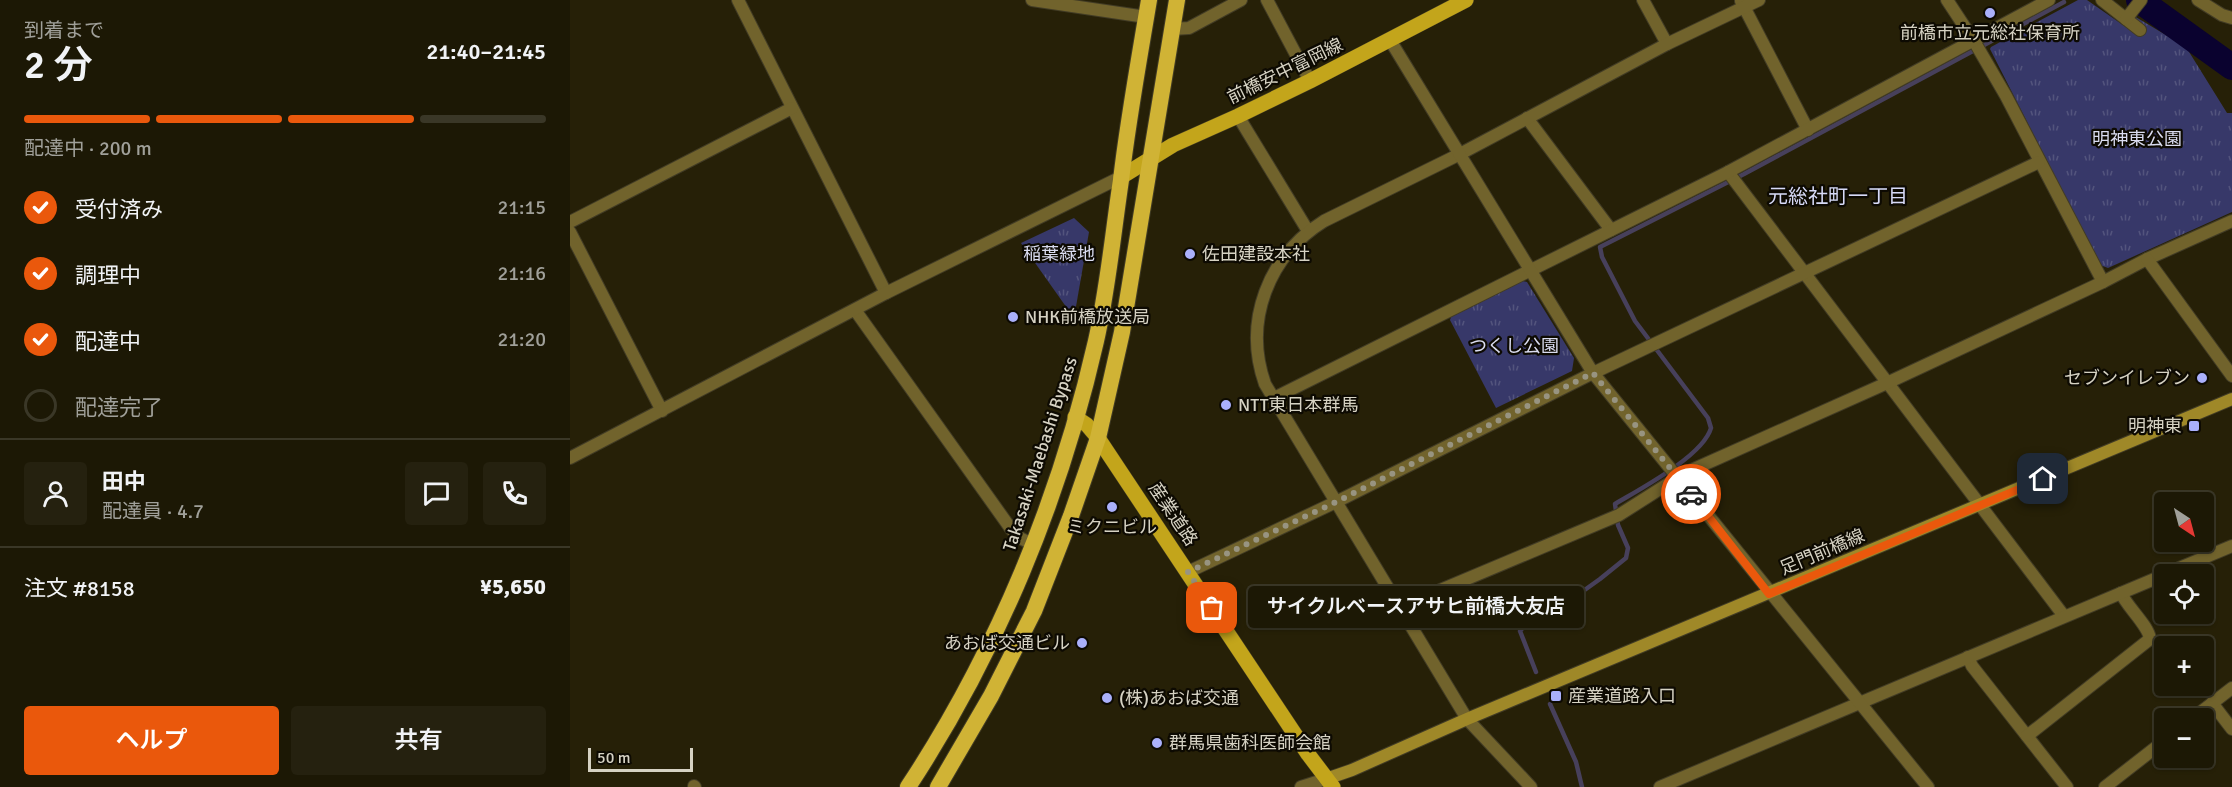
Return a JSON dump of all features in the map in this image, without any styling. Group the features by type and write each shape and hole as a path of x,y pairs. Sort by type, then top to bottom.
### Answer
{"highway":[{"name":"Takasaki-Maebashi Bypass","path":"908,787 981,664 1014,592 1076,417 1096,340 1149,0"},
{"path":"938,787 992,696 1034,611 1098,438 1122,332 1177,0"}],"main road":[{"name":"前橋安中富岡線","path":"1121,177 1189,137 1310,81 1466,0"},
{"name":"足門前橋線","path":"1329,783 1352,770 1467,719 2232,399"},
{"name":"産業道路","path":"1076,417 1087,425 1098,438 1329,783"}],"street":[{"path":"738,0 886,293"},
{"path":"1032,0 1146,17"},
{"path":"1172,29 1189,28 1241,0"},
{"path":"1267,0 1310,81"},
{"path":"1643,0 1667,44"},
{"path":"1531,787 1467,719 1265,384 1260,369 1256,335 1257,315 1262,295 1290,248 1308,231 1460,154 1742,4 1759,0"},
{"path":"1947,0 2006,96 2103,282"},
{"path":"1275,398 1728,172 2049,0"},
{"path":"2102,0 2128,15 2140,30"},
{"path":"2128,15 2141,0"},
{"path":"2198,0 2222,15 2232,18"},
{"path":"1742,4 1808,130"},
{"path":"1390,40 1593,373 1769,594 1928,787"},
{"path":"570,222 792,108"},
{"path":"1238,116 1308,231"},
{"path":"1527,118 1611,230"},
{"path":"1188,572 1336,502 1593,373 2039,162"},
{"path":"1728,172 2064,616"},
{"path":"570,458 662,411 748,363 1121,177"},
{"path":"1400,607 1623,513 1678,477 1887,383 2232,221"},
{"path":"570,231 662,411"},
{"path":"2147,259 2232,376"},
{"path":"855,310 1011,529 1020,538 1032,544"},
{"path":"2189,564 2232,546"},
{"path":"1660,787 2154,579"},
{"path":"2027,736 2150,639 2148,631 2121,593"},
{"path":"1968,657 1972,666 2067,787"},
{"path":"2206,708 2232,688"},
{"path":"2212,703 2232,729"},
{"path":"2105,787 2154,749"},
{"path":"1301,787 1329,783"}],"green space":[{"name":"明神東公園","path":"2078,0 2087,0 2130,30 2134,16 2186,47 2227,113 2232,113 2232,212 2108,268 2100,265 1990,49"},
{"name":"稲葉緑地","path":"1074,218 1089,232 1074,318 1021,243"},
{"name":"つくし公園","path":"1518,280 1527,282 1574,358 1572,371 1496,408 1450,320 1453,312"}],"waterway":[{"path":"2139,0 2232,67"},
{"path":"1536,672 1520,631 1527,623 1579,594 1626,558 1628,548 1618,525 1615,504 1684,460 1706,439 1711,428 1708,418 1635,321 1602,257 1600,247 1744,174 2064,2"},
{"path":"1550,704 1576,762 1582,787"}],"way so far":[{"path":"1212,608 1188,572 1336,502 1593,373 1691,494"}],"place":[{"name":"前橋市立元総社保育所","path":"1990,13"},
{"name":"佐田建設本社","path":"1190,254"},
{"name":"NHK前橋放送局","path":"1013,317"},
{"name":"セブンイレブン","path":"2202,378"},
{"name":"NTT東日本群馬","path":"1226,405"},
{"name":"明神東","path":"2194,426"},
{"name":"ミクニビル","path":"1112,507"},
{"name":"サイクルベースアサヒ前橋大友店","path":"1212,608"},
{"name":"あおば交通ビル","path":"1082,643"},
{"name":"産業道路入口","path":"1556,696"},
{"name":"(株)あおば交通","path":"1107,698"},
{"name":"群馬県歯科医師会館","path":"1157,743"}],"district":[{"name":"元総社町一丁目","path":"1838,196"}],"route":[{"path":"1691,494 1769,594 2043,479"}]}
